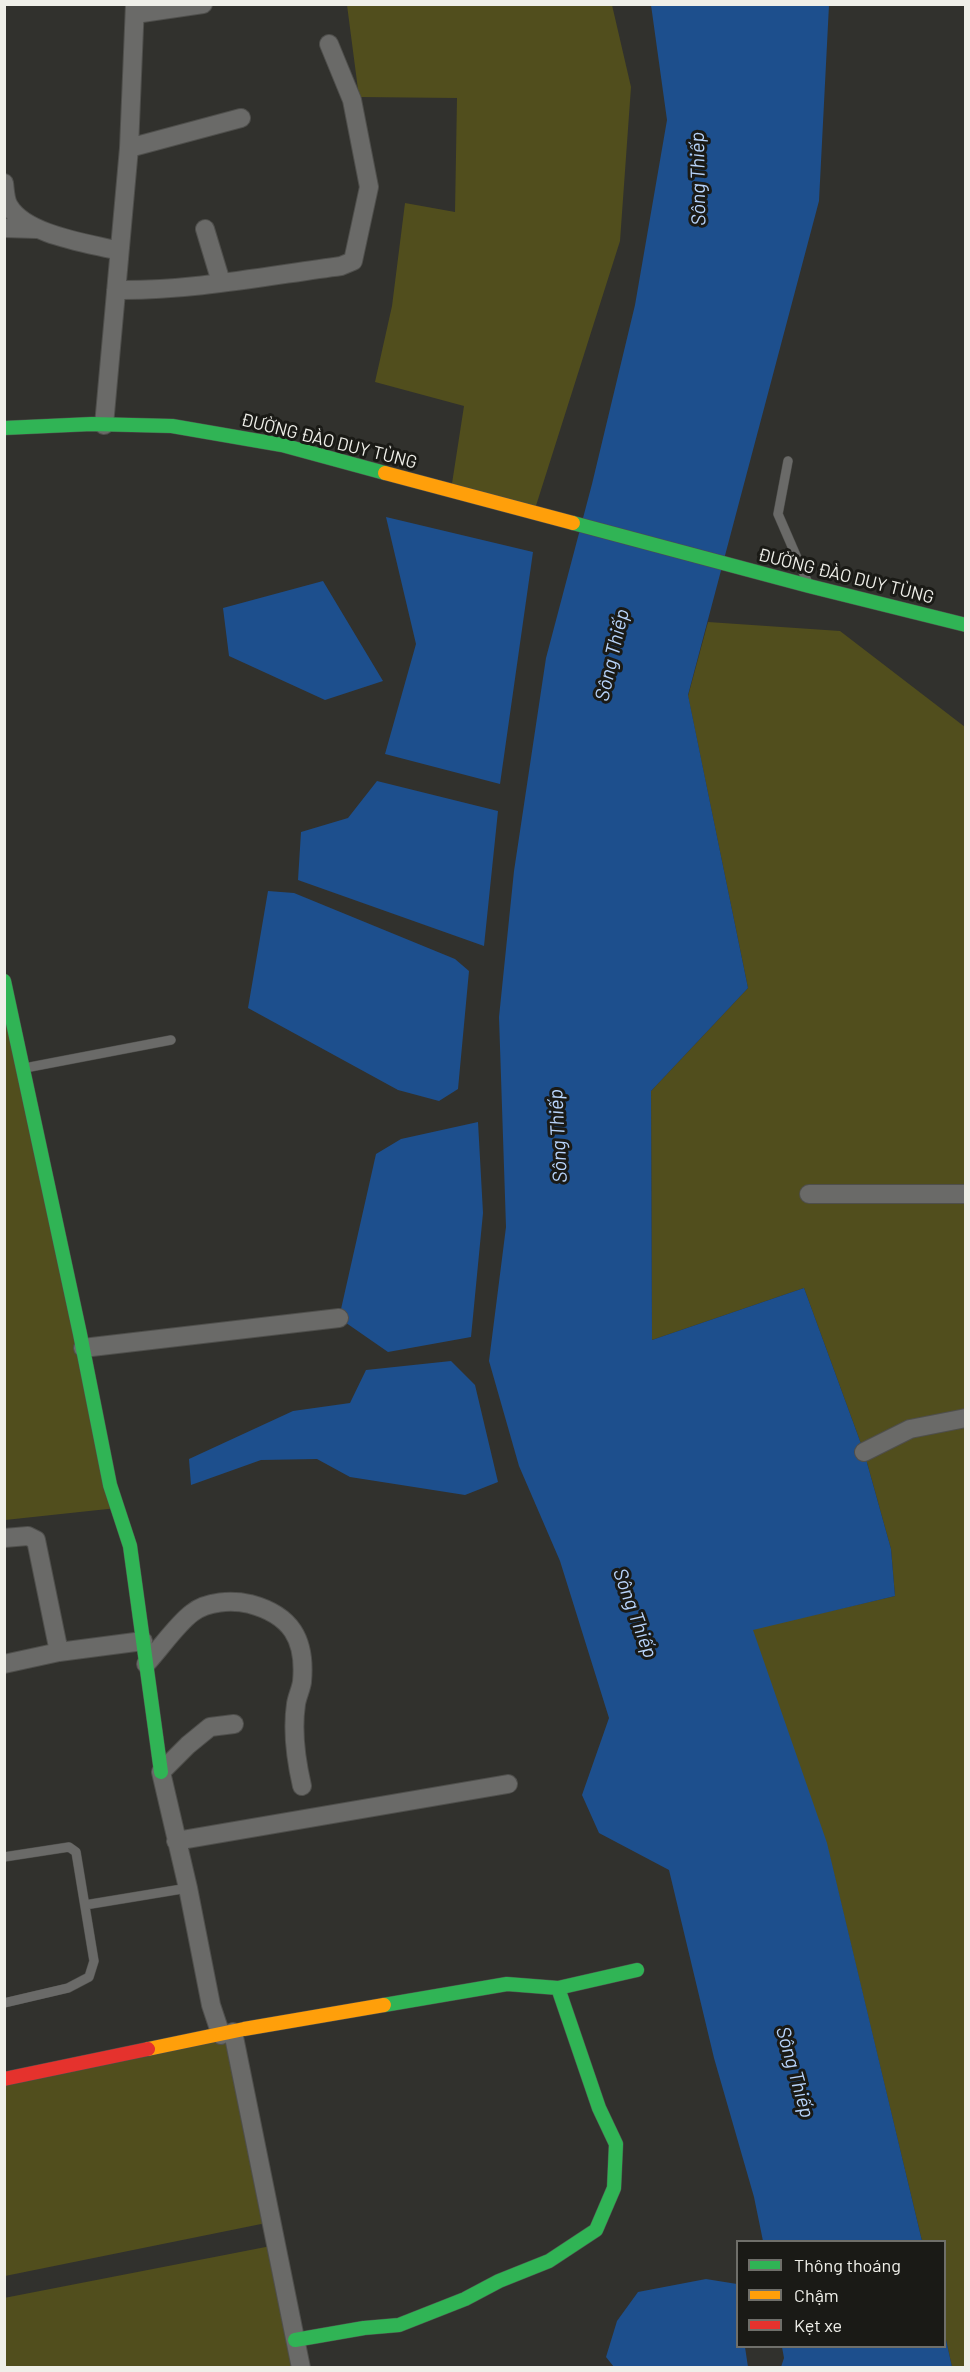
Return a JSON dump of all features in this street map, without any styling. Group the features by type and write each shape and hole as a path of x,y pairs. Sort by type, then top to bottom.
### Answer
{"street":[{"path":"104,425 129,147 135,9 203,4"},
{"path":"116,290 149,290 221,282 341,266 353,261 369,188 352,100 329,44"},
{"path":"129,147 241,118"},
{"path":"4,183 8,205 20,219 39,229 119,252"},
{"path":"4,228 39,229"},
{"path":"205,229 221,282"},
{"name":"ĐƯỜNG ĐÀO DUY TÙNG","path":"4,428 104,425 172,426 282,445 809,586 966,625"},
{"path":"4,981 110,1485 130,1546 161,1772 188,1888 211,2005 227,2033 301,2367"},
{"path":"809,1194 966,1194"},
{"path":"83,1348 339,1318"},
{"path":"864,1452 910,1429 966,1418"},
{"path":"4,1539 28,1536 36,1540 58,1653"},
{"path":"146,1664 193,1612 217,1602 248,1604 283,1618 295,1630 300,1648 302,1682 296,1704 295,1731 302,1786"},
{"path":"4,1664 58,1653 143,1641"},
{"path":"161,1772 210,1727 234,1724"},
{"path":"176,1840 508,1784"},
{"path":"4,2079 227,2033 507,1984 558,1988 637,1970"},
{"path":"295,2340 364,2328 399,2325 465,2299 499,2281 549,2261 596,2230 614,2188 616,2144 599,2108 558,1988"}],"lane":[{"path":"788,460 778,514 809,586"},
{"path":"23,1068 171,1040"},
{"path":"4,1857 69,1847 76,1852 94,1961 89,1977 68,1988 4,2003"},
{"path":"85,1905 188,1888"}],"shaded area":[{"path":"347,5 612,5 631,87 620,241 534,512 451,490 464,406 375,382 392,306 405,203 455,212 457,98 359,97"},
{"path":"708,622 840,631 965,727 965,2367 952,2367 946,2340 946,2240 922,2240 830,1858 752,1629 895,1596 891,1549 864,1452 804,1288 652,1340 651,1091 748,988 688,696"},
{"path":"4,981 117,1508 5,1520 4,1520"},
{"path":"233,2032 271,2222 5,2276 5,2079"},
{"path":"276,2245 302,2367 5,2367 4,2298"}],"water":[{"name":"Sông Thiếp","path":"651,5 829,5 819,201 688,695 748,988 651,1091 652,1340 804,1288 864,1452 891,1549 895,1596 753,1630 827,1843 922,2240 763,2240 754,2197 714,2058 669,1870 599,1833 582,1795 609,1718 560,1561 519,1466 489,1361 506,1227 499,1017 514,871 546,658 592,484 635,305 667,120"},
{"path":"386,517 533,552 500,784 385,754 416,644"},
{"path":"323,581 383,681 325,700 229,656 223,608"},
{"path":"377,781 498,811 484,946 298,880 301,832 348,818"},
{"path":"268,891 294,893 455,959 469,971 458,1089 439,1101 398,1090 248,1008"},
{"path":"478,1122 483,1213 471,1337 388,1352 339,1318 376,1154 401,1139"},
{"path":"451,1361 475,1385 498,1482 465,1495 350,1477 317,1459 261,1460 191,1485 189,1459 293,1411 350,1403 366,1370"},
{"path":"706,2279 736,2284 736,2348 745,2348 748,2367 614,2367 606,2357 617,2321 638,2292"},
{"path":"946,2340 952,2367 781,2367 784,2358 782,2348 946,2348"}],"traffic: fast":[{"path":"4,428 92,424 172,426 282,445 385,473"},
{"path":"573,523 966,625"},
{"path":"4,981 110,1485 130,1546 161,1772"},
{"path":"384,2005 507,1984 558,1988 637,1970"},
{"path":"295,2340 364,2328 399,2325 465,2299 499,2281 549,2261 596,2230 614,2188 616,2144 599,2108 558,1988"}],"traffic: slow":[{"path":"385,473 573,523"},
{"path":"148,2049 244,2029 384,2005"}],"traffic: jam":[{"path":"4,2079 148,2049"}]}
